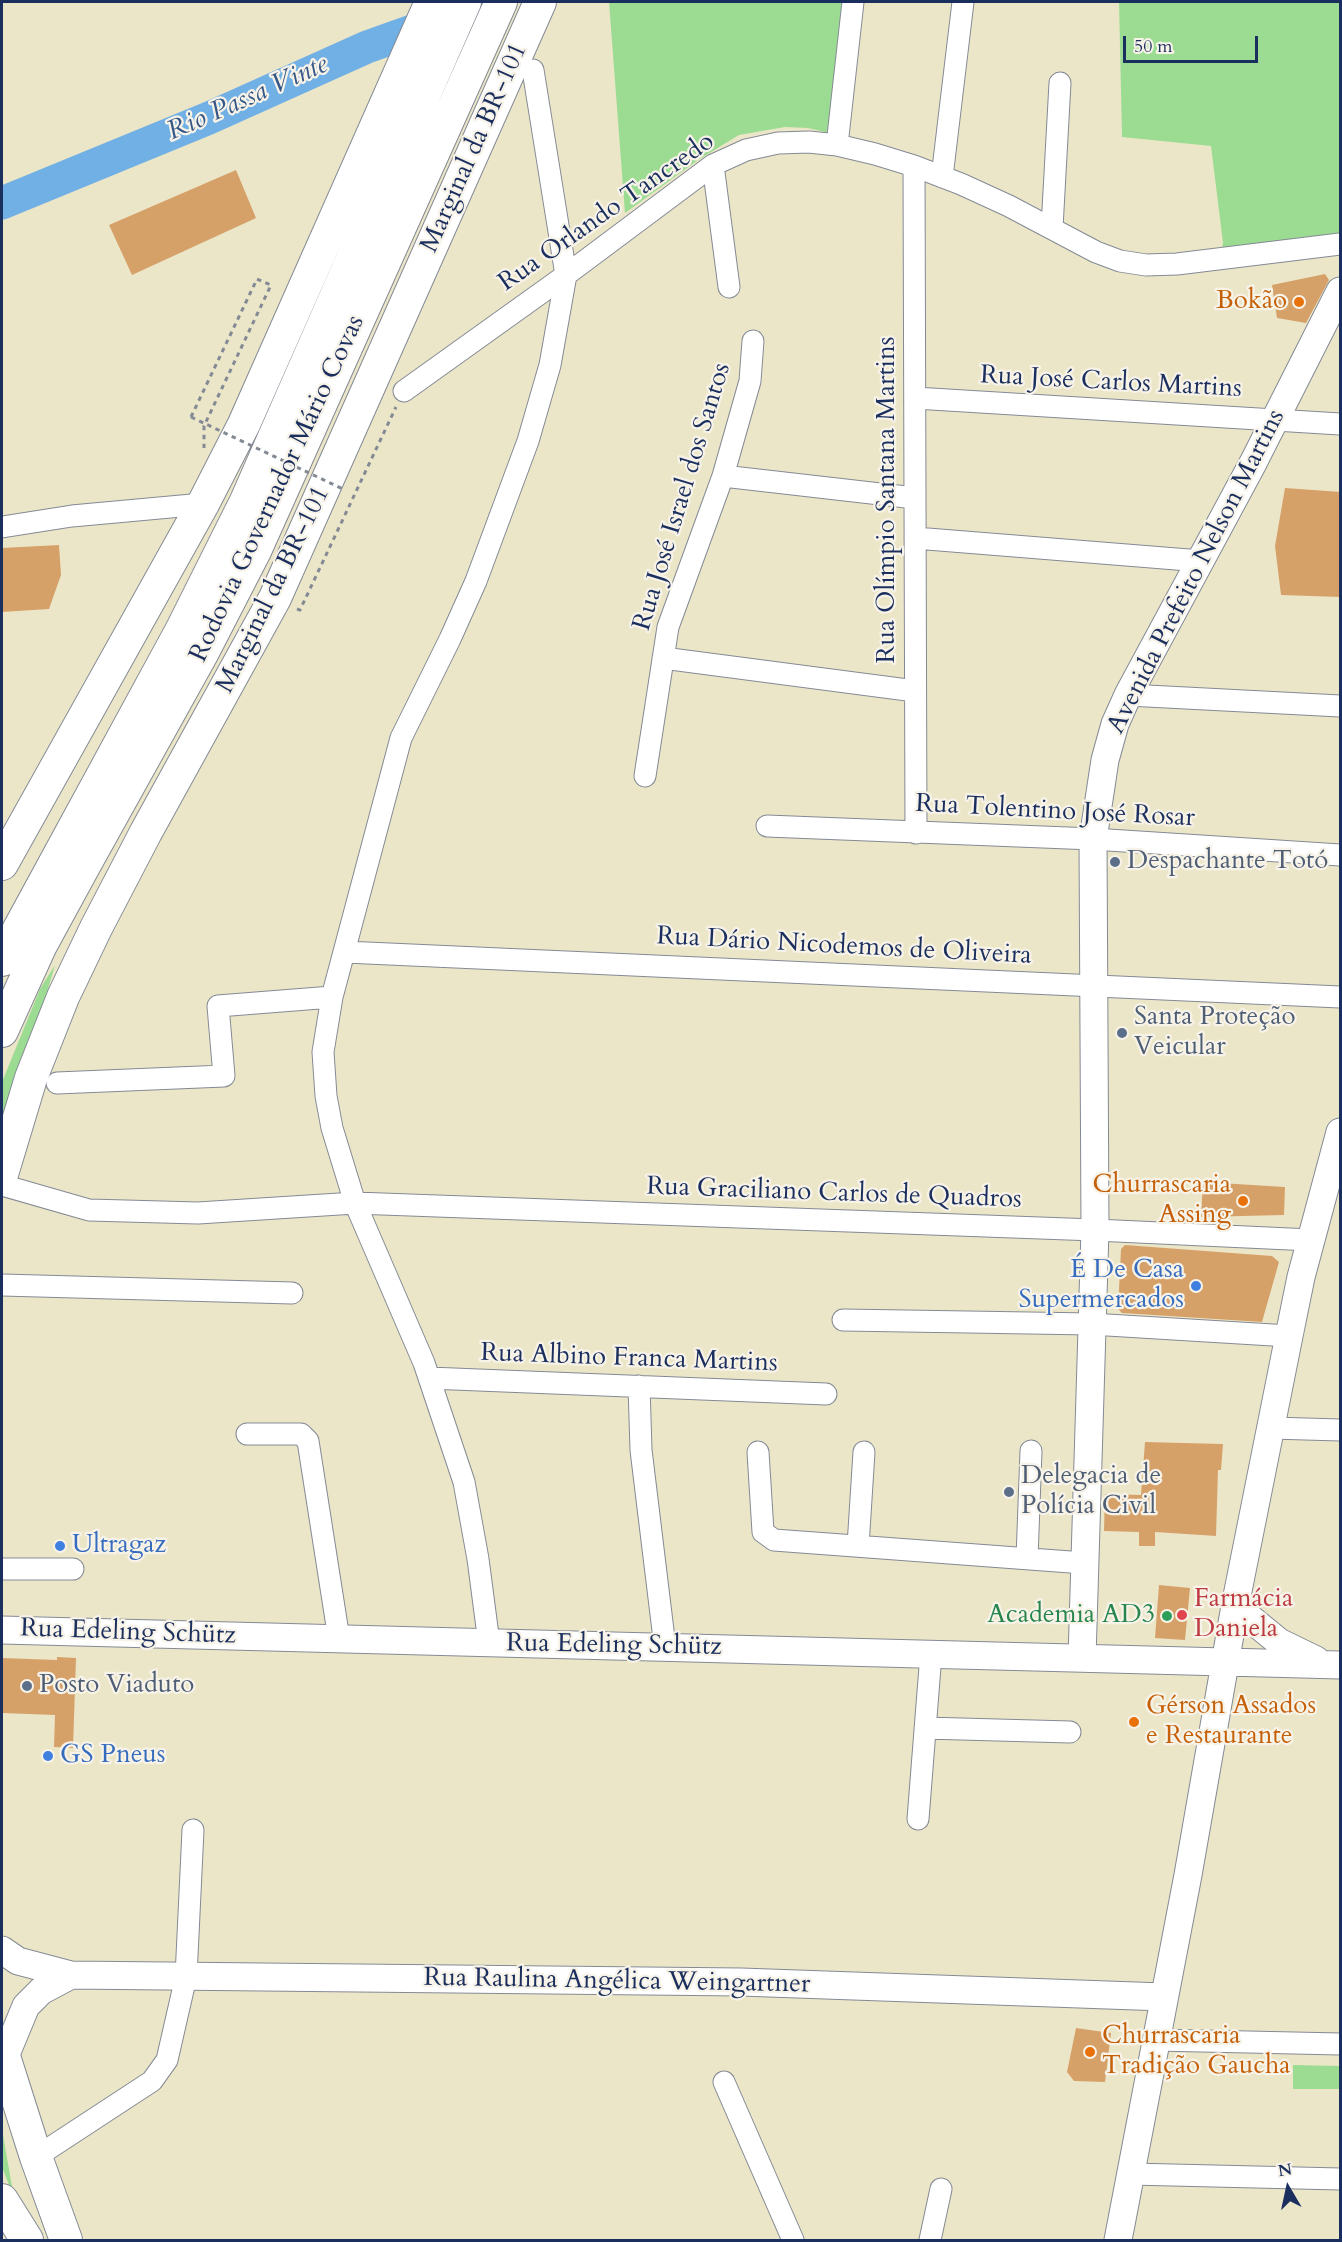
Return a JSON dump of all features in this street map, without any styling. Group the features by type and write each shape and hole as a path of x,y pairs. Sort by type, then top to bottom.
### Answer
{"highway":[{"path":"2,864 203,504 244,424 431,2"},
{"name":"Rodovia Governador Mário Covas","path":"2,960 212,571 255,480 465,2"},
{"name":"Rodovia Governador Mário Covas","path":"3,1026 41,945 203,652 255,551 501,2"},
{"name":"Marginal da BR-101","path":"2,1174 31,1078 63,997 146,832 280,589 525,62 540,2"},
{"path":"3,1026 146,832"},
{"path":"2,2055 66,2241"},
{"path":"2,2200 27,2241"},
{"path":"2,2221 9,2241"}],"main road":[{"name":"Avenida Prefeito Nelson Martins","path":"1082,1658 1090,1324 1095,1230 1093,839 1105,760 1115,724 1128,694 1201,561 1341,291"},
{"path":"1118,2241 1227,1662 1235,1606 1289,1336 1311,1240 1340,1133"},
{"path":"1235,1606 1279,1642 1335,1665"},
{"name":"Rua Edeling Schütz","path":"2,1630 1335,1665"},
{"name":"Rua Raulina Angélica Weingartner","path":"2,1950 18,1961 71,1975 741,1982 1164,1997"},
{"name":"Rua Raulina Angélica Weingartner","path":"2,2055 26,2006 41,1991 71,1975"}],"street":[{"path":"837,145 853,2"},
{"path":"942,177 963,2"},
{"path":"489,1643 478,1559 464,1482 429,1377 355,1203 340,1158 326,1096 323,1052 332,997 401,738 476,581 528,441 550,365 566,275 525,62"},
{"path":"1052,228 1060,83"},
{"name":"Rua Orlando Tancredo","path":"404,391 566,275 713,165 746,150 778,143 809,142 837,145 914,166 1009,206 1096,252 1120,261 1146,265 1177,264 1341,244"},
{"path":"713,165 729,287"},
{"name":"Rua Olímpio Santana Martins","path":"914,166 916,833"},
{"name":"Rua José Israel dos Santos","path":"645,776 668,627 723,476 750,381 753,341"},
{"name":"Rua José Carlos Martins","path":"915,398 1341,424"},
{"path":"723,476 915,498"},
{"path":"2,527 72,516 203,504"},
{"path":"915,538 1201,561"},
{"path":"663,658 915,691"},
{"path":"1128,694 1341,706"},
{"name":"Rua Tolentino José Rosar","path":"767,826 1093,839 1341,855"},
{"name":"Rua Dário Nicodemos de Oliveira","path":"345,952 1341,997"},
{"path":"57,1083 224,1076 218,1006 332,997"},
{"name":"Rua Graciliano Carlos de Quadros","path":"2,1185 89,1210 198,1214 355,1203 1311,1240"},
{"path":"2,1285 292,1293"},
{"path":"843,1320 1090,1324 1289,1336"},
{"name":"Rua Albino Franca Martins","path":"429,1377 826,1394"},
{"path":"639,1386 641,1450 665,1647"},
{"path":"1271,1428 1341,1430"},
{"path":"248,1434 301,1434 308,1441 339,1639"},
{"path":"1027,1558 1031,1451"},
{"path":"758,1452 763,1532 774,1540 1084,1563"},
{"path":"858,1546 864,1452"},
{"path":"2,1569 74,1569"},
{"path":"918,1819 931,1654"},
{"path":"925,1728 1070,1732"},
{"path":"36,2157 152,2081 166,2060 186,1977 194,1830"},
{"path":"1155,2040 1341,2044"},
{"path":"724,2082 793,2241"},
{"path":"1130,2174 1341,2179"},
{"path":"930,2241 941,2189"}],"path":[{"path":"204,448 204,426 271,285 257,279 191,417 345,490"}],"green space":[{"path":"609,2 842,2 829,133 808,128 785,127 739,135 698,160 625,213"},
{"path":"1119,2 1340,2 1340,237 1221,253 1223,243 1211,146 1122,137"},
{"path":"55,965 2,1146 2,1082 40,989"},
{"path":"1293,2065 1340,2066 1340,2089 1293,2089"},
{"path":"2,2129 14,2198 2,2167"}],"building":[{"path":"236,170 256,218 132,275 109,225"},
{"name":"Bokão","path":"1325,274 1329,280 1306,323 1277,318 1272,285"},
{"path":"1285,488 1341,492 1341,597 1281,595 1275,546"},
{"path":"59,545 61,575 49,609 2,612 2,548"},
{"name":"Churrascaria Assing","path":"1203,1182 1285,1187 1284,1215 1201,1217"},
{"name":"É De Casa Supermercados","path":"1125,1245 1272,1256 1279,1262 1262,1322 1122,1313 1118,1309 1121,1249"},
{"path":"1145,1442 1223,1444 1221,1470 1218,1470 1216,1536 1155,1532 1155,1546 1139,1546 1139,1532 1104,1531 1105,1494 1141,1495"},
{"path":"1159,1585 1190,1588 1185,1640 1155,1638"},
{"path":"57,1657 76,1658 73,1748 54,1747 55,1715 2,1713 2,1658 57,1660"},
{"name":"Churrascaria Tradição Gaucha","path":"1076,2028 1111,2033 1105,2082 1074,2081 1067,2072"}],"waterway":[{"name":"Rio Passa Vinte","path":"2,203 209,118 367,47 440,21"}],"place":[{"name":"Bokão","path":"1299,302"},
{"name":"Despachante Totó","path":"1115,862"},
{"name":"Santa Proteção Veicular","path":"1122,1033"},
{"name":"Churrascaria Assing","path":"1243,1201"},
{"name":"É De Casa Supermercados","path":"1196,1286"},
{"name":"Delegacia de Polícia Civil","path":"1009,1492"},
{"name":"Ultragaz","path":"60,1546"},
{"name":"Farmácia Daniela","path":"1182,1615"},
{"name":"Academia AD3","path":"1167,1616"},
{"name":"Posto Viaduto","path":"27,1686"},
{"name":"Gérson Assados e Restaurante","path":"1134,1722"},
{"name":"GS Pneus","path":"48,1756"},
{"name":"Churrascaria Tradição Gaucha","path":"1090,2052"}]}
